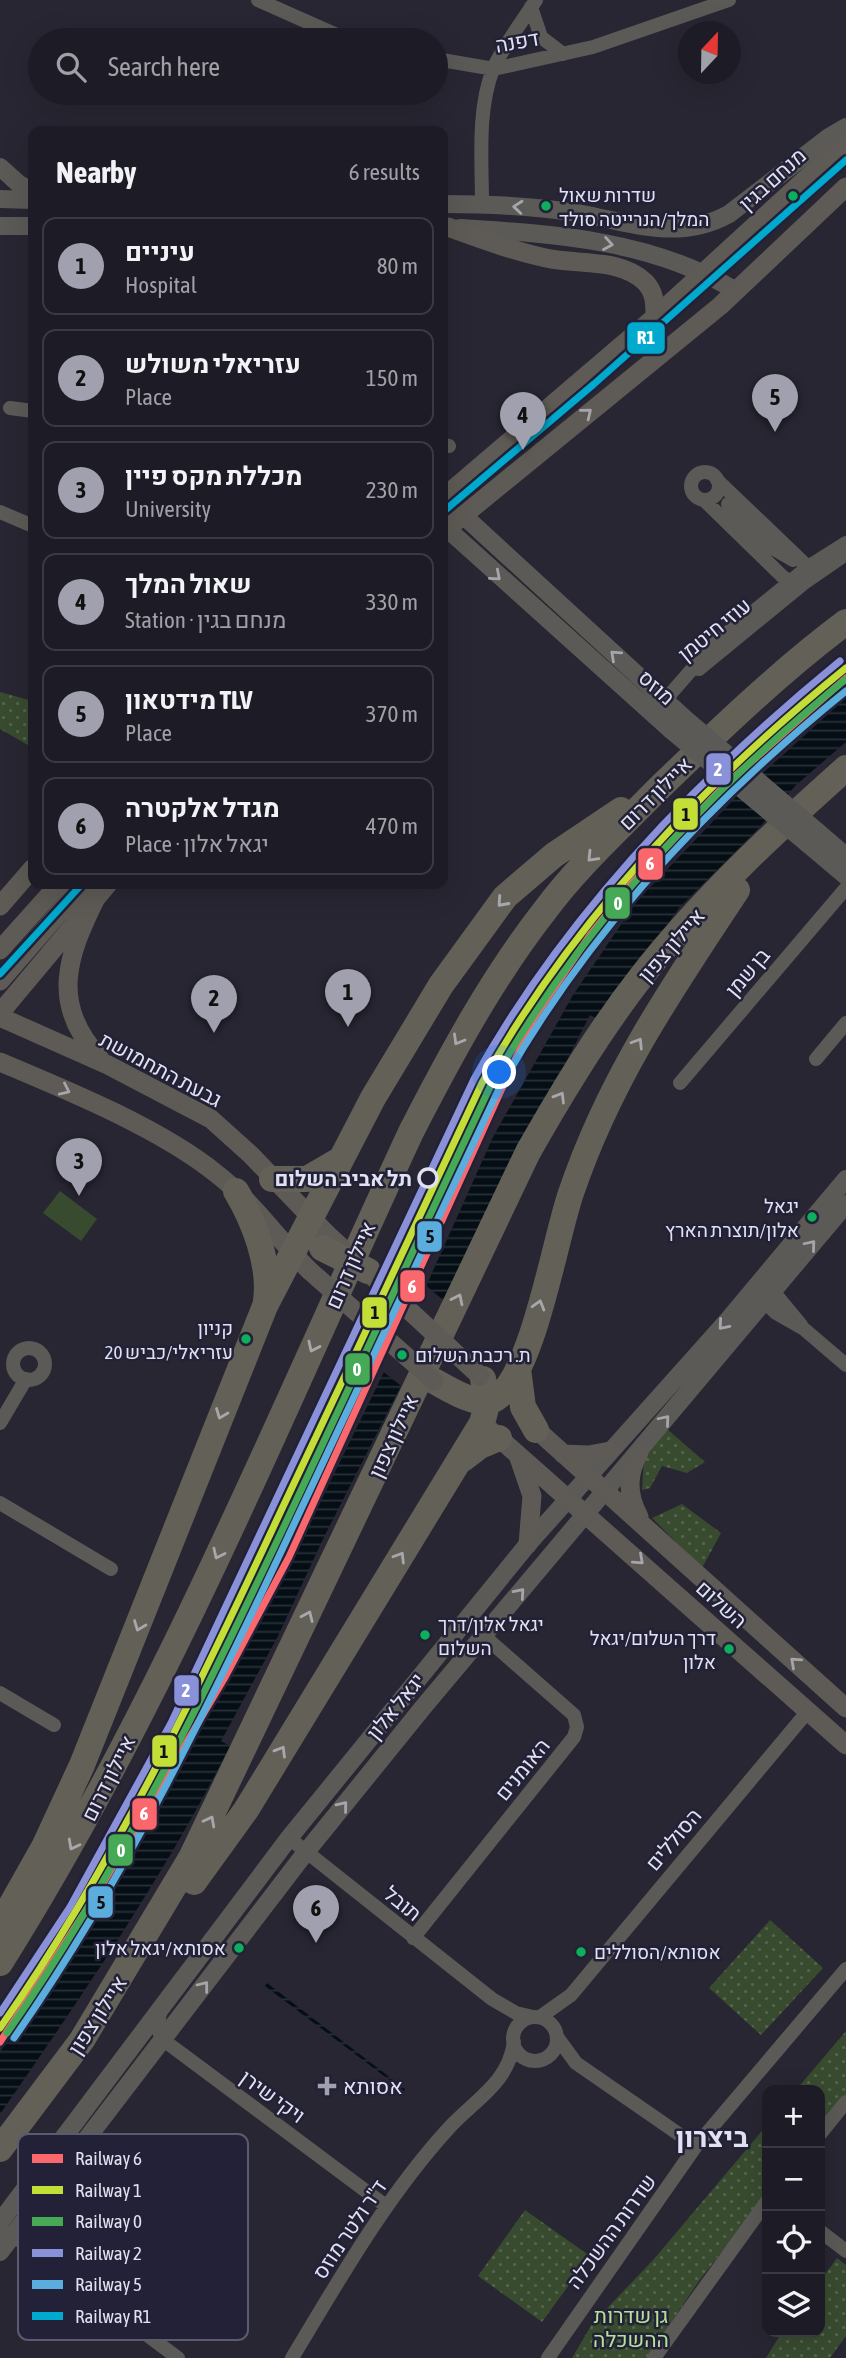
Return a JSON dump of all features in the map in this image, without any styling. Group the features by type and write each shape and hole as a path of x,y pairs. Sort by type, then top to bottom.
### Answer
{"highway":[{"name":"איילון דרום","path":"0,1963 62,1865 177,1641 411,1132 458,1040 546,908 578,871 674,774 784,671 846,622"},
{"name":"איילון צפון","path":"0,2149 66,2064 116,1987 177,1885 215,1814 516,1177 556,1102 640,978 775,833 846,768"},
{"path":"0,1925 45,1845 78,1775 265,1306 309,1216 399,1051 441,985 505,898 554,855 674,774"},
{"path":"116,1987 246,1810 457,1465 480,1446 487,1408 517,1369 526,1352 575,1182 629,1057 775,833"},
{"path":"272,1179 307,1179 326,1170 341,1157"},
{"path":"236,1191 260,1249 267,1282 265,1306"},
{"path":"291,1252 302,1247 368,1271"},
{"path":"517,1369 523,1407 536,1430"},
{"path":"434,1381 487,1408"}],"main road":[{"name":"מנחם בגין","path":"448,494 655,317 846,142"},
{"path":"448,526 736,291 846,187"},
{"path":"448,228 504,248 549,259 608,266 633,274 645,282 653,294 655,317"},
{"path":"0,906 28,874"},
{"path":"0,950 55,889"},
{"path":"0,981 96,889"},
{"path":"0,1015 96,889"},
{"path":"96,889 69,963 69,1004 85,1040 108,1065"},
{"name":"גבעת התחמושת","path":"0,1015 108,1065 211,1119 309,1216 320,1252 434,1381"},
{"path":"1,1063 59,1087 204,1164 236,1191 291,1252"},
{"path":"368,1271 568,1497"},
{"path":"487,1408 536,1430 587,1475"},
{"path":"487,1408 532,1496 528,1544"},
{"path":"563,1454 589,1455 610,1451"},
{"path":"639,1452 629,1476 628,1488 643,1524"},
{"name":"השלום","path":"587,1475 846,1708"},
{"name":"השלום","path":"568,1497 846,1745"}],"street":[{"path":"258,0 321,28"},
{"name":"דפנה","path":"448,61 494,69 593,47 729,0"},
{"path":"482,204 482,135 494,69 533,4"},
{"name":"דפנה","path":"533,4 535,26 541,37 563,54"},
{"path":"448,204 482,204 583,214 648,228 694,228 729,214 829,137 846,127"},
{"path":"0,167 28,188"},
{"path":"0,199 28,200"},
{"path":"0,226 28,226"},
{"path":"448,227 608,243 705,272 736,291"},
{"path":"10,408 28,410"},
{"path":"797,583 704,500 696,497 692,490 694,477 706,472 718,480 808,567"},
{"path":"704,500 716,495 718,480"},
{"path":"728,504 774,550 797,583"},
{"path":"0,512 28,524"},
{"name":"מוזס","path":"464,516 665,700 677,723"},
{"name":"מוזס","path":"448,533 653,714 677,723 813,838 846,876"},
{"path":"797,583 808,567 846,543"},
{"path":"774,550 808,567"},
{"name":"עוזי חיטמן","path":"653,714 681,682 797,583 846,554"},
{"name":"מוזס","path":"813,838 846,856"},
{"name":"בן שמן","path":"680,1083 846,888"},
{"path":"816,1059 846,1023"},
{"name":"יגאל אלון","path":"83,2134 162,2039 306,1852 639,1452 764,1293 846,1179"},
{"name":"יגאל אלון","path":"72,2134 161,2007 289,1838 528,1544 587,1475 764,1293 846,1204"},
{"path":"764,1293 846,1365"},
{"path":"0,1423 26,1380"},
{"path":"0,1503 111,1569"},
{"name":"האומנים","path":"413,1938 574,1737 577,1727 574,1715 484,1636"},
{"path":"0,1693 54,1725"},
{"name":"הסוללים","path":"536,2017 571,1995 808,1711"},
{"name":"תובל","path":"289,1838 492,1999 516,2013 536,2017"},
{"name":"שדרות ההשכלה","path":"548,2358 696,2146 846,1969"},
{"name":"הסוללים","path":"556,2033 571,1995"},
{"name":"תובל","path":"492,1999 514,2037"},
{"path":"161,2007 158,2029 162,2039"},
{"path":"556,2033 553,2053 508,2068 514,2037 521,2022 536,2017 556,2033 576,2063 696,2146"},
{"path":"514,2037 522,2056 576,2063"},
{"name":"ויקי שירן","path":"162,2039 386,2206"},
{"name":"ד\"ר ולטר מוזס","path":"292,2358 386,2206 448,2129 508,2068"},
{"path":"825,2129 844,2109"},
{"path":"654,2358 762,2208"},
{"name":"יגאל אלון","path":"0,2252 4,2230 18,2210"},
{"name":"יגאל אלון","path":"4,2230 18,2213"},
{"path":"825,2235 846,2251"},
{"path":"153,2340 177,2358"}],"green space":[{"path":"0,692 28,700 28,745 0,729"},
{"path":"60,1191 97,1219 81,1241 43,1213"},
{"path":"667,1429 705,1462 687,1473 662,1466 650,1488 642,1490 644,1457"},
{"path":"682,1504 721,1533 702,1568 652,1518"},
{"path":"770,1920 823,1968 761,2035 709,1988"},
{"path":"846,2031 846,2095 825,2121 825,2085 800,2085"},
{"name":"גן שדרות ההשכלה","path":"762,2131 762,2200 699,2281 647,2358 572,2358 592,2324 654,2259"},
{"path":"525,2210 590,2256 542,2322 478,2276"},
{"path":"837,2258 846,2265 846,2336 830,2358 766,2358 779,2337 825,2337 825,2274"}],"shaded area":[{"path":"846,698 846,742 796,785 758,829 679,908 600,1020 590,1015 323,1539 278,1636 221,1741 230,1746 205,1794 121,1934 0,2114 0,2052 116,1874 184,1759 291,1562 428,1282 493,1137 573,995 637,901 735,798"},
{"path":"267,1983 405,2089 404,2091 265,1986"}],"pier":[{"path":"423,1283 449,1305 405,1389 381,1370"}],"rail line":[{"name":"R1","path":"448,508 594,384 846,160"},
{"name":"2","path":"0,2013 70,1907 171,1723 474,1079 510,1019 549,961 637,853 735,753 840,661"},
{"name":"1","path":"0,2028 80,1904 185,1711 482,1083 518,1023 557,966 644,858 741,759 846,668"},
{"name":"6","path":"0,2042 98,1892 224,1679 289,1557 534,1018 590,935 632,883 725,785 846,678"},
{"name":"0","path":"7,2033 87,1909 158,1782 225,1651 490,1087 525,1029 563,973 648,866 744,769 846,679"},
{"name":"5","path":"14,2038 94,1914 166,1786 264,1589 498,1091 532,1034 569,979 653,874 698,825 746,779 846,691"},
{"name":"R1","path":"0,974 77,889"}],"place":[{"name":"שדרות שאול המלך/הנרייטה סולד","path":"546,206"},
{"name":"מידטאון TLV","path":"775,432"},
{"name":"שאול המלך","path":"523,450"},
{"name":"עיניים","path":"348,1027"},
{"name":"עזריאלי משולש","path":"214,1033"},
{"name":"תל אביב השלום","path":"428,1178"},
{"name":"מכללת מקס פיין","path":"79,1196"},
{"name":"יגאל אלון/תוצרת הארץ","path":"812,1217"},
{"name":"קניון עזריאלי/כביש 20","path":"246,1339"},
{"name":"ת. רכבת השלום","path":"402,1355"},
{"name":"יגאל אלון/דרך השלום","path":"425,1635"},
{"name":"דרך השלום/יגאל אלון","path":"729,1649"},
{"name":"מגדל אלקטרה","path":"316,1943"},
{"name":"אסותא/יגאל אלון","path":"239,1948"},
{"name":"אסותא/הסוללים","path":"581,1952"},
{"name":"אסותא","path":"327,2086"}],"district":[{"name":"ביצרון","path":"712,2137"}]}
